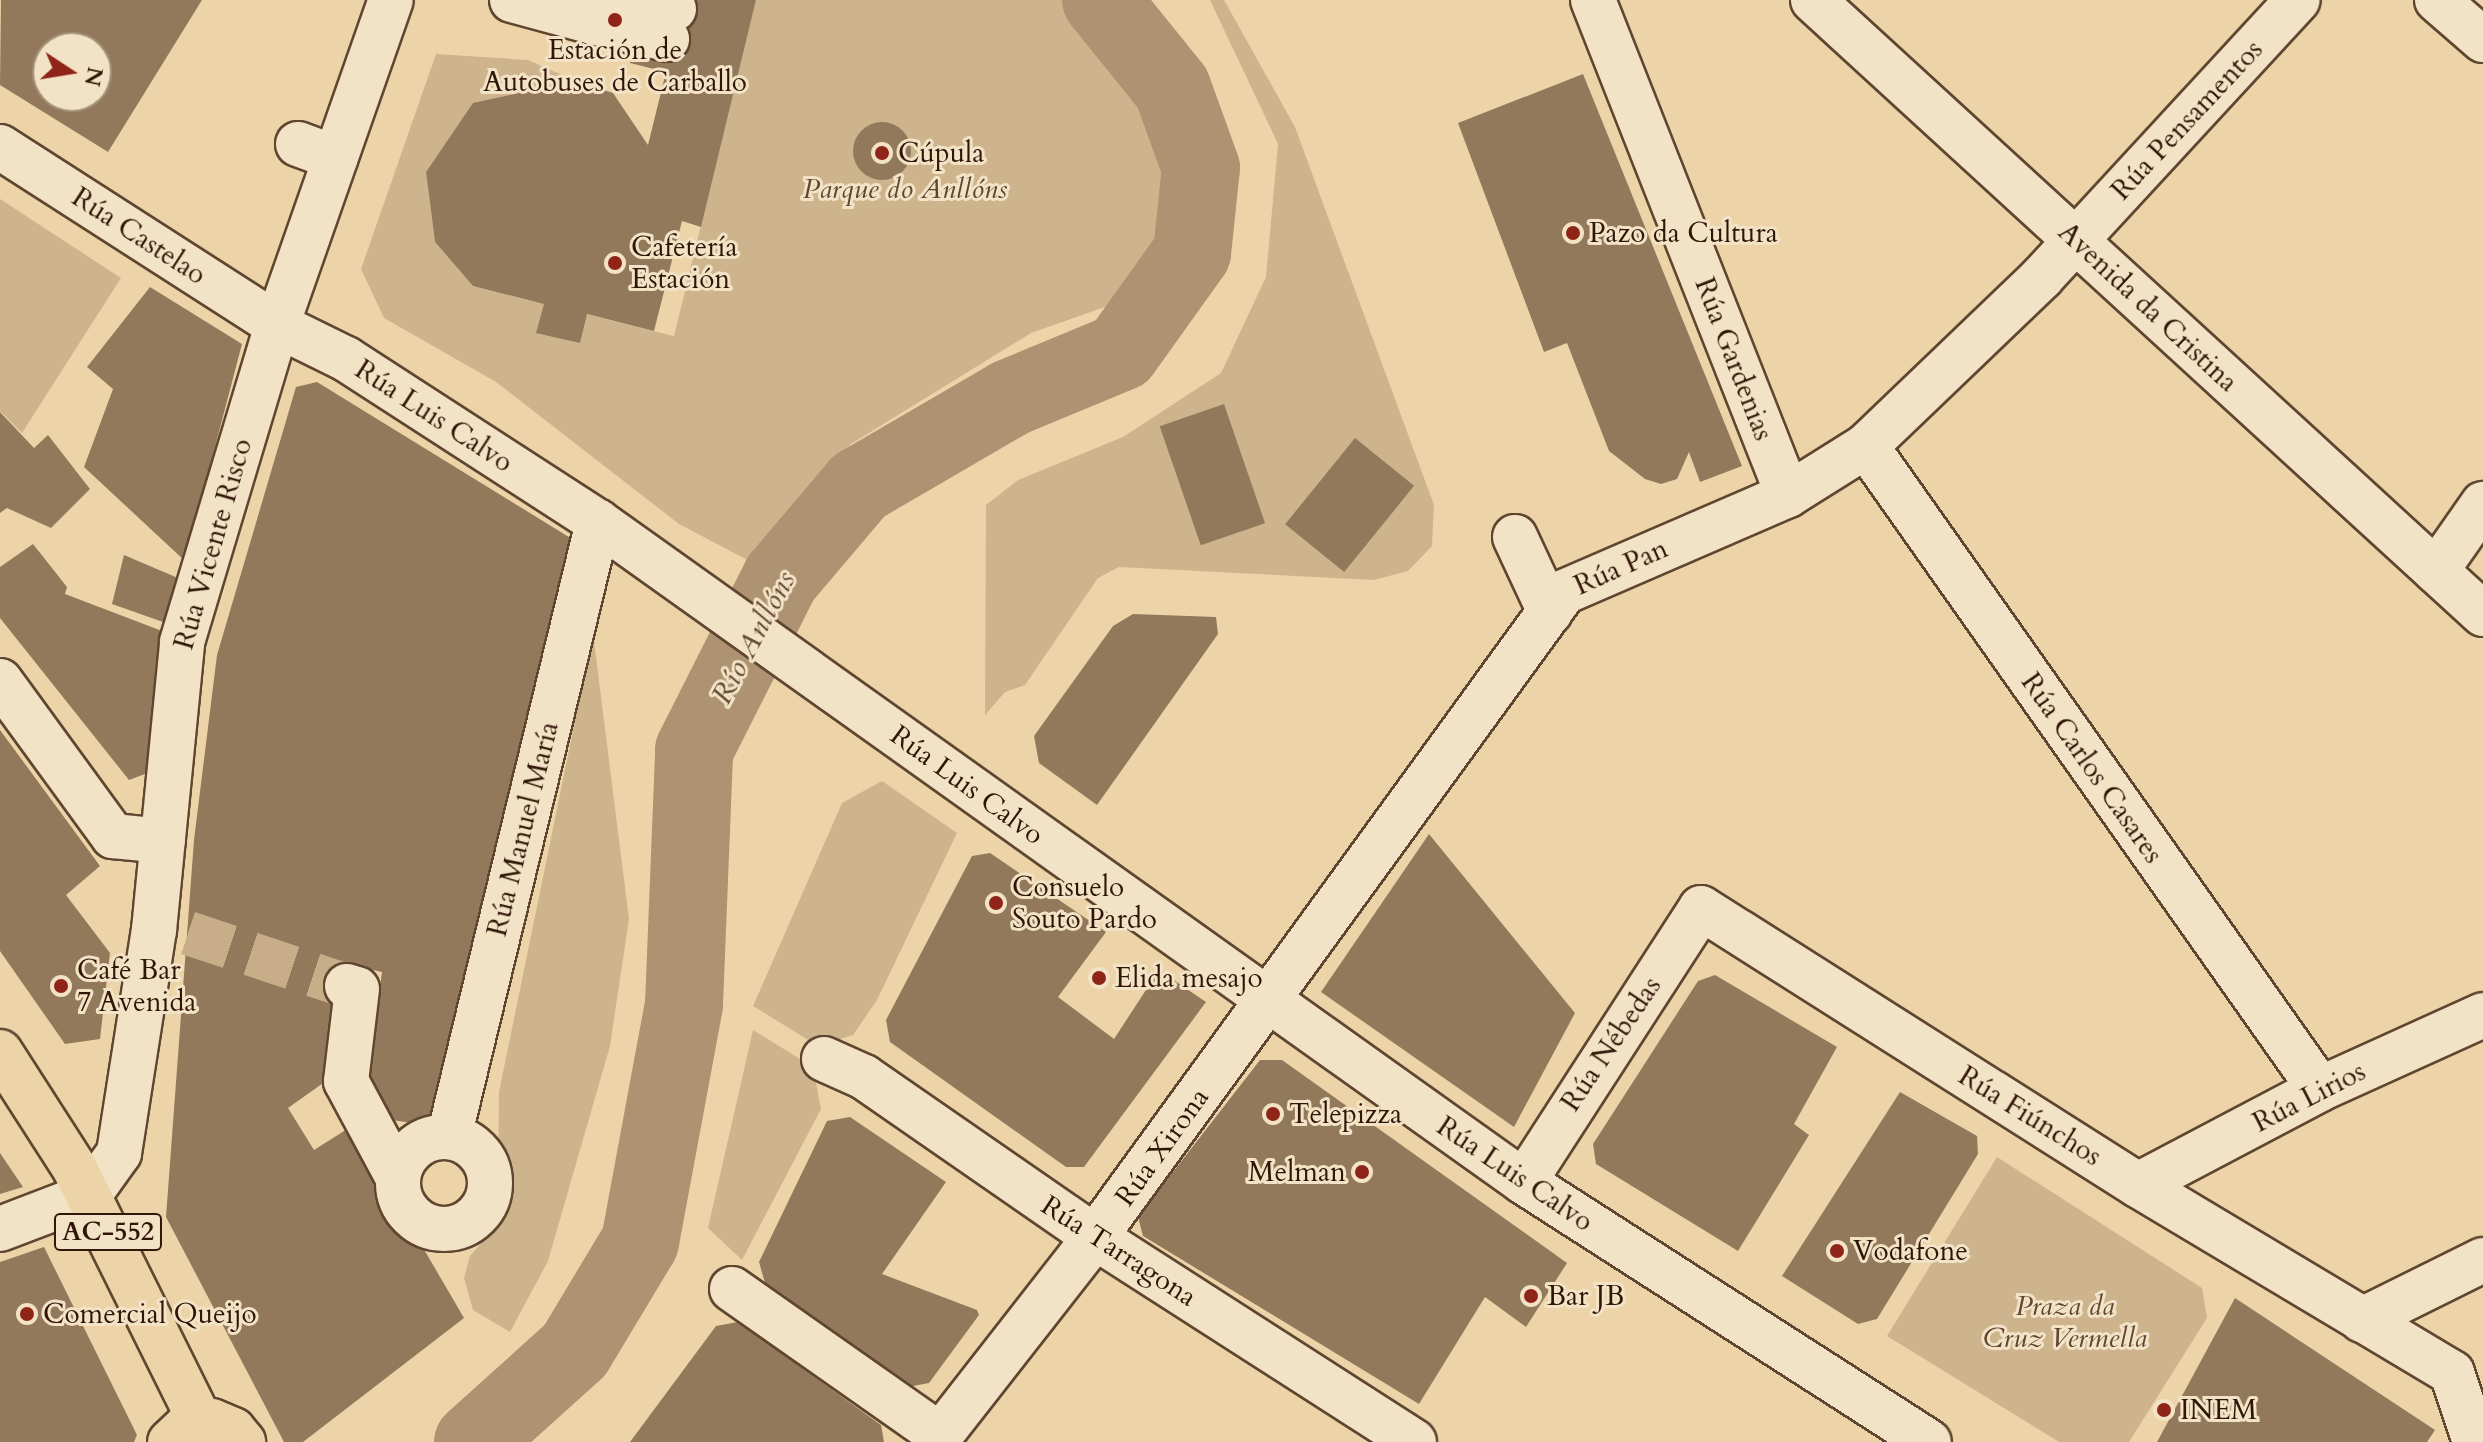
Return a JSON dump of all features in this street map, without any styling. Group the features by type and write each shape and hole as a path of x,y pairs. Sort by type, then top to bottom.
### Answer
{"main road":[{"name":"AC-552","path":"0,1052 89,1195 185,1432 223,1424 243,1442"}],"street":[{"name":"Rúa Vicente Risco","path":"89,1195 119,1153 171,931 163,841 182,642 277,325 317,151 391,0"},
{"path":"512,0 658,16"},
{"name":"Rúa Gardenias","path":"1593,0 1788,495"},
{"name":"Avenida da Cristina","path":"1813,0 2483,614"},
{"name":"Rúa Pensamentos","path":"2076,240 2298,0"},
{"path":"2437,0 2483,40"},
{"name":"Rúa Castelao","path":"0,147 277,325"},
{"name":"Rúa Pan","path":"1268,1002 1564,592 1788,495 1866,446 2076,240"},
{"name":"Rúa Luis Calvo","path":"277,325 346,359 598,522 1524,1182 1929,1442"},
{"name":"Rúa Carlos Casares","path":"1866,446 2320,1089"},
{"path":"2436,571 2483,504"},
{"name":"Rúa Manuel María","path":"449,1137 598,522"},
{"path":"1515,537 1550,612"},
{"path":"0,681 113,836 163,841"},
{"name":"Rúa Nébedas","path":"1524,1182 1701,908"},
{"name":"Rúa Fiúnchos","path":"1701,908 2138,1185 2452,1373 2475,1442"},
{"path":"352,987 346,1081 398,1178 399,1194 416,1221 451,1229 476,1218 490,1189 489,1173 474,1148 449,1137 423,1142 410,1152 398,1178"},
{"name":"Rúa Xirona","path":"937,1439 1095,1237 1268,1002"},
{"name":"Rúa Lirios","path":"2138,1185 2320,1089 2483,1015"},
{"name":"Rúa Tarragona","path":"824,1059 864,1077 1095,1237 1414,1442"},
{"path":"0,1229 89,1195"},
{"path":"2362,1320 2483,1260"},
{"path":"732,1289 937,1439"}],"green space":[{"name":"Parque do Anllóns","path":"756,0 1104,0 1137,40 1172,176 1164,188 1152,255 1122,301 1031,333 851,444 770,572 679,524 496,382 384,318 361,269 436,54 528,60 576,81 473,104 426,172 435,242 473,286 674,336"},
{"path":"1210,0 1224,0 1295,127 1434,505 1432,546 1408,571 1374,580 1119,567 1098,578 1025,685 1005,692 985,715 986,505 1018,480 1123,437 1221,373 1266,277 1278,144"},
{"path":"0,199 121,278 22,433 0,411"},
{"path":"593,633 629,919 610,1046 548,1261 510,1332 473,1310 464,1278 470,1256 503,1218 498,1181 499,1092"},
{"path":"882,781 957,833 877,1000 853,1035 818,1046 753,1006 842,803"},
{"path":"753,1030 813,1067 821,1109 742,1260 708,1228"},
{"name":"Praza da Cruz Vermella","path":"1997,1157 2202,1288 2207,1318 2129,1442 2059,1442 1887,1336"}],"building":[{"path":"1,0 202,0 108,152 44,112 112,112 112,32 32,32 32,105 0,85"},
{"path":"645,0 756,0 701,227 682,221 654,331 587,314 580,343 536,333 544,304 473,286 435,242 426,172 473,103 576,81 613,93 648,145 666,72 630,63"},
{"name":"Pazo da Cultura","path":"1583,74 1742,466 1700,482 1689,452 1677,479 1661,484 1645,479 1609,451 1567,343 1544,352 1458,123"},
{"name":"Cúpula","path":"882,122 903,130 911,151 903,172 882,180 861,172 853,151 861,130"},
{"path":"150,287 242,344 185,561 84,467 113,389 87,367"},
{"path":"317,382 577,542 435,1126 391,1120 368,1071 382,972 351,965 333,1076 288,1108 314,1150 352,1126 464,1318 303,1442 284,1442 166,1217 194,840 217,655 296,387"},
{"path":"1224,404 1265,523 1201,545 1160,426"},
{"path":"0,412 34,448 48,435 90,489 51,528 7,508 0,513"},
{"path":"1355,438 1414,486 1344,572 1285,524"},
{"path":"33,544 67,587 65,594 170,634 153,771 129,780 0,618 0,567"},
{"path":"124,555 178,578 163,622 112,604"},
{"path":"1133,614 1216,617 1218,634 1097,805 1039,763 1034,736 1113,626"},
{"path":"0,730 100,866 66,895 110,953 100,1039 65,1044 0,951"},
{"path":"1429,834 1575,1013 1514,1127 1321,992"},
{"path":"990,853 1106,932 1058,997 1114,1039 1159,970 1206,1002 1084,1167 1066,1167 890,1042 886,1020 972,856"},
{"path":"1715,975 1837,1047 1794,1124 1809,1135 1738,1251 1596,1164 1593,1144 1698,981"},
{"path":"1260,1060 1282,1060 1567,1263 1526,1327 1485,1297 1419,1404 1143,1236 1138,1217"},
{"path":"1900,1092 1977,1136 1978,1154 1877,1319 1858,1324 1782,1276"},
{"path":"850,1117 946,1182 882,1274 977,1310 979,1315 929,1383 908,1387 765,1283 759,1262 827,1121"},
{"path":"0,1153 23,1187 0,1194"},
{"path":"44,1247 137,1435 134,1442 0,1442 0,1262"},
{"path":"2235,1298 2435,1430 2427,1442 2157,1442"},
{"path":"738,1322 881,1425 884,1442 630,1442 716,1326"}],"waterway":[{"name":"Río Anllóns","path":"473,1442 575,1350 640,1242 684,1004 694,750 781,578 859,486 1010,398 1121,352 1192,253 1201,168 1172,88 1101,0"}],"tunnel":[{"path":"188,933 347,986"}],"place":[{"name":"Estación de Autobuses de Carballo","path":"615,20"},
{"name":"Cúpula","path":"882,153"},
{"name":"Pazo da Cultura","path":"1573,233"},
{"name":"Cafetería Estación","path":"615,263"},
{"name":"Consuelo Souto Pardo","path":"996,903"},
{"name":"Elida mesajo","path":"1099,978"},
{"name":"Café Bar 7 Avenida","path":"61,986"},
{"name":"Telepizza","path":"1273,1114"},
{"name":"Melman","path":"1362,1172"},
{"name":"Vodafone","path":"1837,1251"},
{"name":"Bar JB","path":"1531,1296"},
{"name":"Comercial Queijo","path":"27,1314"},
{"name":"INEM","path":"2164,1410"}]}
